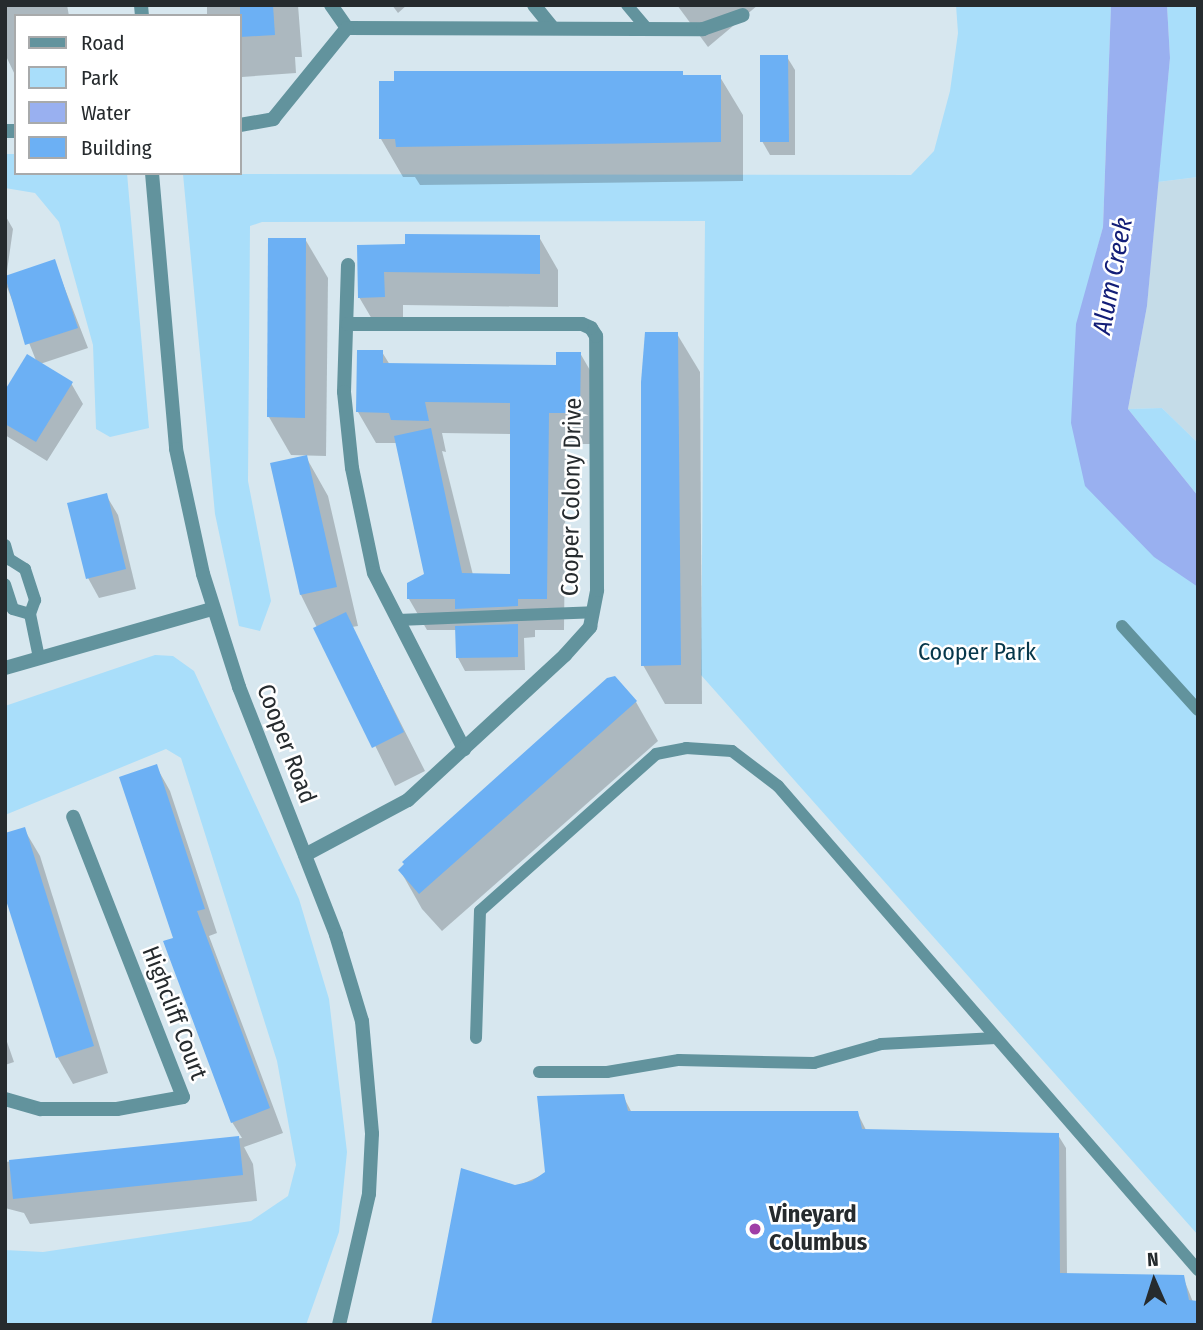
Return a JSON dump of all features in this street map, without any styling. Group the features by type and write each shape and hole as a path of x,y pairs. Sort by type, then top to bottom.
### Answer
{"street":[{"path":"331,5 347,28 374,32 552,27 703,29 743,15"},
{"path":"534,5 552,27"},
{"path":"242,125 273,119 347,28"},
{"name":"Cooper Road","path":"152,175 176,449 212,609 336,935 362,1021 372,1134 369,1194 339,1325"},
{"path":"348,265 344,392 352,468 374,573 464,749"},
{"name":"Cooper Colony Drive","path":"305,855 408,800 565,655 590,627 597,590 596,336 591,328 582,324 348,324"},
{"path":"5,668 212,609"},
{"name":"Highcliff Court","path":"5,1099 41,1109 117,1109 183,1097 73,817"}],"lane":[{"path":"627,5 646,28"},
{"path":"5,545 7,562 25,569 35,600 30,614 39,659"},
{"path":"5,584 13,609 30,614"},
{"path":"398,620 593,612"},
{"path":"1122,626 1198,710"},
{"path":"476,1038 480,911 656,754 685,748 732,751 778,786 1198,1270"},
{"path":"540,1072 607,1072 680,1060 814,1063 881,1044 996,1038"}],"shaded area":[{"path":"1198,177 1198,443 1162,408 1128,409 1147,306 1158,182"}],"green space":[{"name":"Cooper Park","path":"956,5 1111,5 1103,227 1094,261 1109,476 1198,540 1198,1235 701,675 705,221 262,222 250,226 248,481 271,601 260,631 239,626 215,514 183,175 911,175 934,151 950,91 958,33"},
{"path":"1167,5 1198,5 1198,177 1158,182 1170,58"},
{"path":"5,154 14,154 14,175 127,175 149,428 110,437 96,429 93,345 59,222 35,193 5,188"},
{"path":"1162,408 1198,443 1198,496 1128,409"},
{"path":"155,655 173,656 194,671 299,899 329,999 347,1152 339,1232 306,1325 5,1325 5,1250 43,1252 251,1221 288,1196 296,1165 277,1061 181,758 166,749 5,815 5,706"}],"water":[{"name":"Alum Creek","path":"1111,5 1167,5 1170,58 1147,306 1128,409 1198,496 1198,587 1154,557 1085,486 1071,423 1076,324 1103,227"}],"building":[{"path":"240,5 273,5 275,35 242,37"},
{"path":"760,55 788,55 789,142 760,142"},
{"path":"394,71 683,71 683,75 721,75 721,142 396,147 395,139 379,139 379,81 394,81"},
{"path":"405,234 540,235 540,274 384,272 385,297 358,298 357,245 405,244"},
{"path":"268,238 306,238 305,418 267,417"},
{"path":"55,259 78,328 25,345 5,276"},
{"path":"645,332 678,332 681,665 641,666 641,382"},
{"path":"357,350 383,350 383,363 556,365 556,352 581,352 580,413 549,413 547,599 518,599 518,606 455,609 455,599 407,599 407,583 424,574 394,436 431,428 462,573 510,574 510,403 425,402 429,421 391,420 389,413 356,412"},
{"path":"27,354 73,382 36,442 5,424 5,390"},
{"path":"307,455 337,587 300,595 270,463"},
{"path":"107,493 126,569 86,579 67,503"},
{"path":"346,612 404,732 372,748 313,628"},
{"path":"518,624 518,657 456,658 455,626"},
{"path":"615,676 637,701 419,894 398,870 404,864 402,862 607,678"},
{"path":"157,764 205,909 197,911 270,1108 231,1123 163,941 173,938 119,777"},
{"path":"25,827 94,1046 56,1058 5,897 5,833"},
{"name":"Vineyard Columbus","path":"624,1094 628,1111 858,1111 862,1129 1059,1133 1060,1273 1184,1275 1189,1300 1198,1301 1198,1325 431,1325 461,1168 515,1185 532,1181 545,1172 537,1096"},
{"path":"239,1136 243,1175 13,1199 9,1160"}],"place":[{"name":"Vineyard Columbus","path":"755,1229"}]}
